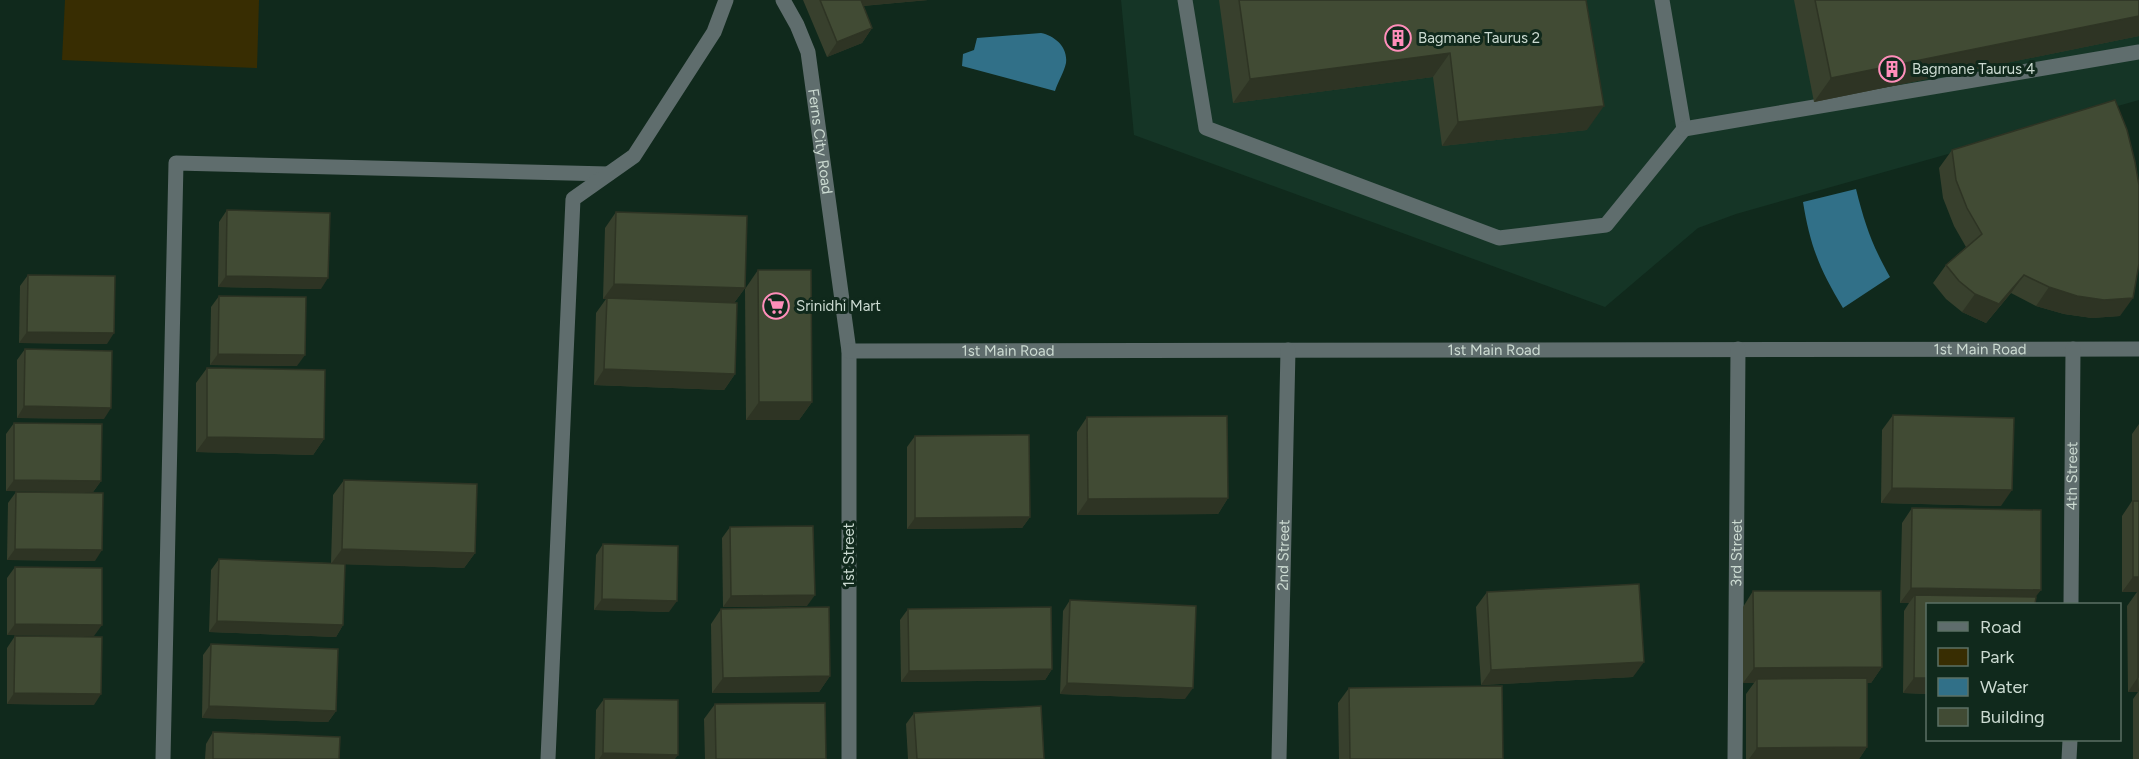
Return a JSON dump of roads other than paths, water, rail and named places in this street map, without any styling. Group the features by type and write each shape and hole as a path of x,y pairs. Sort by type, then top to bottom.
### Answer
{"street":[{"path":"548,759 573,199 634,156 714,32 726,0"},
{"name":"Ferns City Road","path":"783,0 808,52 849,351"},
{"path":"1185,0 1206,128 1499,238 1606,225 1684,129 2139,52"},
{"path":"1662,0 1684,129"},
{"path":"163,759 176,163 608,174"},
{"name":"3rd Street","path":"1736,759 1738,349"},
{"name":"4th Street","path":"2071,603 2073,349"},
{"name":"1st Main Road","path":"849,351 2139,349"},
{"name":"2nd Street","path":"1279,759 1288,350"},
{"name":"1st Street","path":"849,351 849,759"},
{"path":"2069,759 2070,741"}],"water":[{"path":"1041,33 1060,43 1065,52 1066,63 1055,91 962,66 963,54 974,50 977,38"},
{"path":"1856,189 1878,255 1890,277 1843,308 1817,257 1803,202"}],"place":[{"name":"Bagmane Taurus 2","path":"1398,38"},
{"name":"Bagmane Taurus 4","path":"1892,69"},
{"name":"Srinidhi Mart","path":"776,306"}]}
